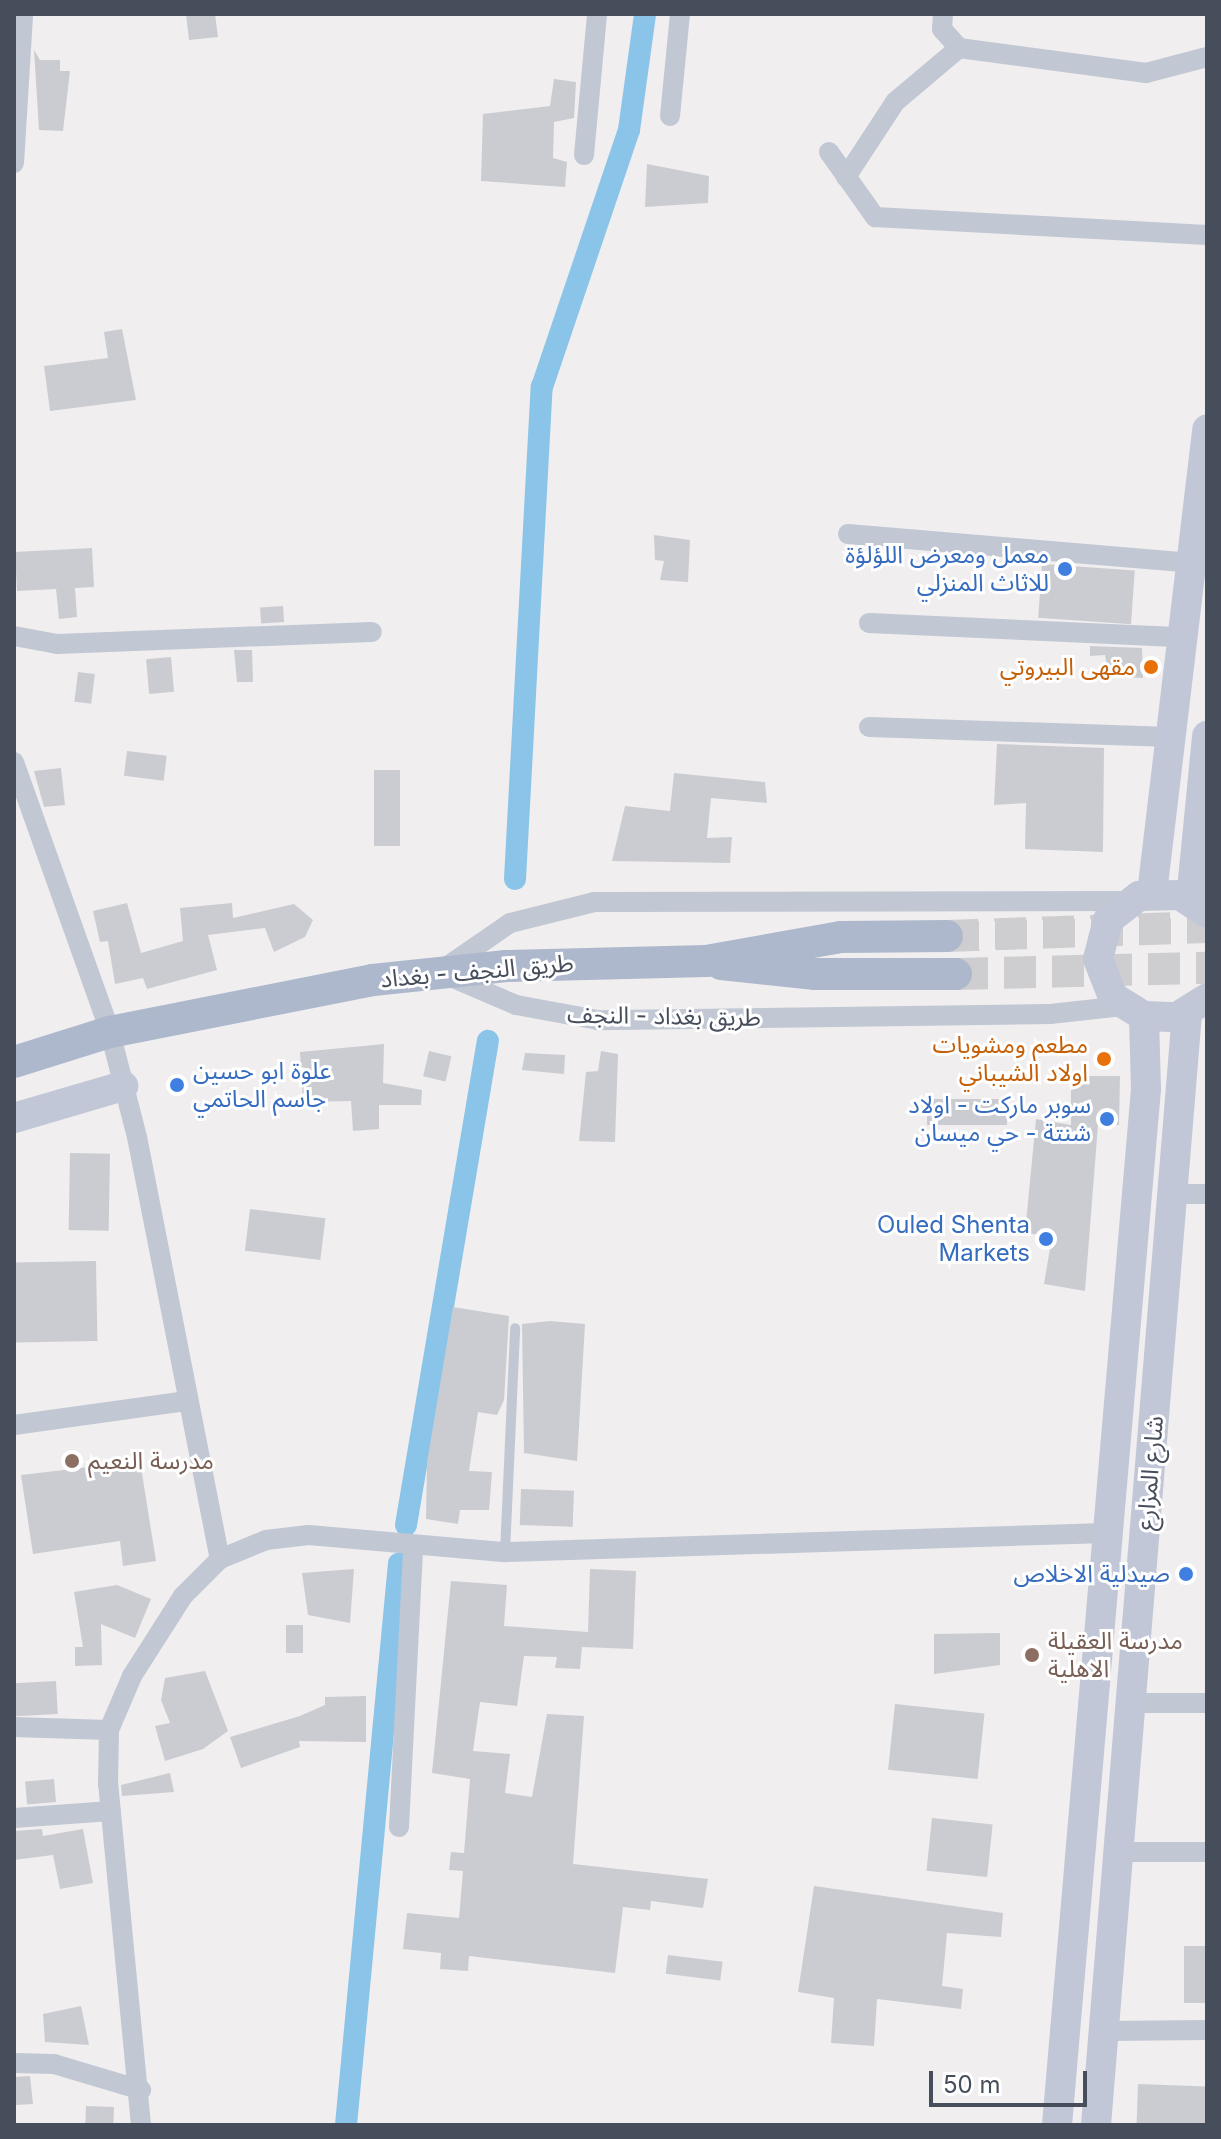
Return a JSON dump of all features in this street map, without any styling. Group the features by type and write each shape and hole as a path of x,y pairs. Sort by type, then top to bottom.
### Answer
{"main road":[{"name":"طريق النجف - بغداد","path":"14,1062 110,1032 439,972 706,961 806,940 947,936"},
{"name":"طريق بغداد - النجف","path":"706,961 815,974 956,974"}],"street":[{"path":"14,163 17,46 23,14"},
{"path":"584,155 597,14"},
{"path":"670,116 680,14"},
{"path":"943,14 942,29 959,48 1146,73 1203,66"},
{"path":"846,177 895,102 959,48"},
{"path":"829,152 875,217 1207,235"},
{"path":"1199,1007 1134,1011 1105,986 1098,946 1108,920 1140,897 1171,737 1207,429"},
{"path":"848,534 1192,563"},
{"path":"869,623 1182,637"},
{"path":"14,636 57,644 372,632"},
{"path":"869,727 1171,737"},
{"path":"439,972 510,923 594,902 1140,897 1202,906 1207,736"},
{"path":"14,762 110,1032 220,1559"},
{"name":"طريق بغداد - النجف","path":"439,972 516,1005 598,1020 1134,1011"},
{"name":"شارع المزارع","path":"1096,2125 1129,1703 1175,1194 1199,1007"},
{"name":"شارع المزارع","path":"1057,2125 1146,1089 1134,1011"},
{"path":"14,1118 123,1086"},
{"path":"1175,1194 1207,1194"},
{"path":"14,1425 187,1401"},
{"path":"141,2125 141,2090 111,1811 109,1730 132,1676 183,1596 220,1559 266,1540 309,1535 413,1547 505,1552 1107,1533"},
{"path":"399,1827 413,1547"},
{"path":"1129,1703 1207,1703"},
{"path":"14,1727 109,1730"},
{"path":"14,1818 111,1811"},
{"path":"1118,1852 1207,1852"},
{"path":"1075,1921 1098,1932 1113,1922"},
{"path":"1069,1984 1093,1973 1109,1984"},
{"path":"1105,2031 1207,2030"},
{"path":"14,2063 54,2064 141,2090"}],"lane":[{"path":"505,1552 515,1328"}],"building":[{"path":"186,14 215,14 218,37 189,40"},
{"path":"34,50 40,60 60,60 60,71 70,71 63,131 39,130"},
{"path":"554,79 576,82 574,118 554,122 553,158 567,162 565,187 481,181 483,114 550,106"},
{"path":"647,164 709,176 708,203 645,207"},
{"path":"122,329 136,400 50,411 44,366 108,358 104,332"},
{"path":"654,535 690,540 688,582 660,580 664,561 655,560"},
{"path":"92,548 94,587 75,588 77,617 59,619 56,589 17,591 15,552"},
{"path":"1042,564 1135,570 1131,624 1038,618"},
{"path":"283,606 284,622 261,624 260,608"},
{"path":"1090,646 1142,648 1143,678 1109,676 1105,655 1090,656"},
{"path":"234,650 252,650 253,682 237,682"},
{"path":"171,657 174,692 149,694 146,659"},
{"path":"78,672 95,674 91,704 74,702"},
{"path":"997,744 1104,748 1103,852 1025,849 1026,803 994,805"},
{"path":"127,751 167,756 164,781 124,776"},
{"path":"61,768 65,805 44,807 34,771"},
{"path":"374,770 400,770 400,846 374,846"},
{"path":"674,773 765,782 767,803 711,798 707,838 732,837 730,863 612,861 625,806 670,811"},
{"path":"127,903 141,953 183,941 180,908 232,903 233,918 294,904 313,920 305,937 274,952 265,928 208,935 217,970 147,989 143,978 115,984 108,941 100,942 93,911"},
{"path":"384,1044 383,1083 422,1090 421,1105 379,1105 379,1129 353,1131 351,1101 303,1102 300,1052"},
{"path":"429,1051 451,1056 446,1082 423,1076"},
{"path":"601,1051 618,1054 615,1142 579,1141 586,1072 598,1071"},
{"path":"525,1053 565,1055 564,1074 522,1070"},
{"path":"1071,1076 1120,1076 1119,1125 1098,1125 1085,1291 1044,1284 1052,1236 1025,1233 1036,1119 1071,1125"},
{"path":"927,1099 1007,1099 1007,1125 927,1125"},
{"path":"70,1153 110,1154 109,1231 69,1230"},
{"path":"250,1209 325,1218 320,1260 245,1251"},
{"path":"96,1261 97,1341 15,1342 14,1262"},
{"path":"453,1307 509,1316 504,1400 497,1415 478,1412 469,1471 492,1472 489,1510 460,1510 458,1524 426,1519 427,1463"},
{"path":"550,1321 585,1324 577,1461 524,1453 522,1324"},
{"path":"140,1461 156,1561 123,1566 120,1541 33,1554 21,1475"},
{"path":"521,1489 574,1491 573,1527 520,1525"},
{"path":"354,1569 350,1623 308,1615 302,1573"},
{"path":"590,1569 636,1571 633,1649 582,1647 580,1669 555,1668 557,1657 524,1656 517,1706 480,1702 473,1751 510,1754 505,1793 532,1797 547,1714 584,1716 573,1864 708,1879 703,1908 651,1901 650,1910 623,1907 615,1973 469,1956 468,1971 440,1969 441,1953 403,1949 407,1913 459,1918 463,1871 449,1870 451,1852 464,1853 470,1779 432,1773 451,1581 507,1585 504,1626 588,1632"},
{"path":"117,1585 151,1599 135,1638 101,1624 102,1665 75,1666 75,1647 83,1647 74,1592"},
{"path":"286,1625 303,1625 303,1653 286,1653"},
{"path":"1000,1633 1000,1665 934,1674 934,1634"},
{"path":"205,1671 228,1731 203,1749 165,1761 155,1726 170,1723 161,1700 165,1678"},
{"path":"56,1681 58,1714 16,1716 14,1683"},
{"path":"366,1696 366,1742 299,1741 300,1747 241,1768 230,1737 300,1716 325,1705 325,1697"},
{"path":"895,1704 985,1713 978,1779 888,1770"},
{"path":"170,1773 174,1792 122,1796 121,1785"},
{"path":"54,1779 56,1802 27,1804 25,1782"},
{"path":"932,1818 993,1824 987,1877 926,1871"},
{"path":"42,1829 43,1836 83,1829 93,1883 60,1889 53,1855 14,1860 14,1831"},
{"path":"814,1886 1003,1913 1001,1937 947,1933 942,1986 963,1989 961,2009 877,1999 874,2046 831,2043 834,1998 798,1992"},
{"path":"1184,1946 1205,1946 1205,2003 1184,2003"},
{"path":"668,1955 723,1962 720,1981 666,1974"},
{"path":"81,2006 89,2045 45,2042 43,2014"},
{"path":"30,2076 33,2104 14,2105 14,2077"},
{"path":"1138,2084 1207,2086 1206,2125 1137,2123"},
{"path":"86,2106 114,2107 113,2125 85,2125"}],"waterway":[{"path":"515,879 542,387 629,130 645,14"},
{"path":"406,1525 488,1041"},
{"path":"346,2125 399,1563"}],"tunnel":[{"path":"947,936 1207,927"},
{"path":"956,974 1207,968"}],"place":[{"name":"معمل ومعرض اللؤلؤة للاثاث المنزلي","path":"1065,569"},
{"name":"مقهى البيروتي","path":"1151,667"},
{"name":"مطعم ومشويات اولاد الشيباني","path":"1104,1059"},
{"name":"علوة ابو حسين جاسم الحاتمي","path":"177,1085"},
{"name":"سوبر ماركت - اولاد شنتة - حي ميسان","path":"1107,1119"},
{"name":"Ouled Shenta Markets","path":"1046,1239"},
{"name":"مدرسة النعيم","path":"72,1461"},
{"name":"صيدلية الاخلاص","path":"1186,1574"},
{"name":"مدرسة العقيلة الاهلية","path":"1032,1655"}]}
